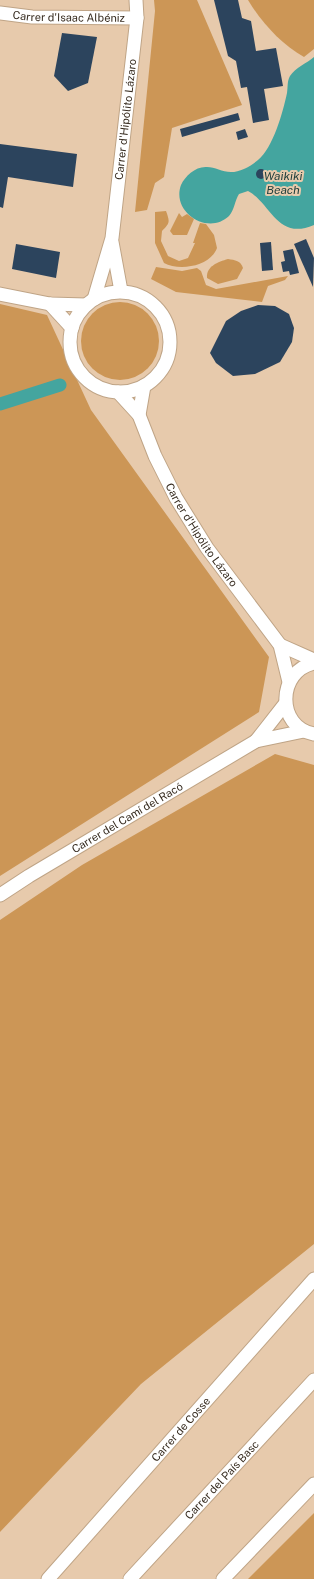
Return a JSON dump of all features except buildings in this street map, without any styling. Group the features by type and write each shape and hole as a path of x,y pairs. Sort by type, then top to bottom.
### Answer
{"street":[{"name":"Carrer d'Hipólito Lázaro","path":"90,302 112,238 137,18 136,0"},
{"name":"Carrer d'Isaac Albéniz","path":"0,13 32,17 137,18"},
{"name":"Carrer d'Hipólito Lázaro","path":"112,238 121,291"},
{"path":"121,291 134,293 146,299 156,307 164,318 169,330 170,343 168,356 163,368 154,379 144,386 131,391 118,392 97,386 80,371 71,351 72,328 75,320 90,302 103,295 121,291"},
{"path":"0,294 50,304 90,302"},
{"path":"50,304 72,328"},
{"name":"Carrer d'Hipólito Lázaro","path":"140,415 144,386"},
{"name":"Carrer d'Hipólito Lázaro","path":"118,392 140,415 155,456 176,498 207,548 280,644 289,682"},
{"name":"Carrer d'Hipólito Lázaro","path":"280,644 314,662"},
{"path":"309,733 291,720 285,704 286,689 289,682 301,668 314,662"},
{"name":"Carrer del Camí del Racó","path":"0,896 29,876 256,741 285,704"},
{"name":"Carrer del Camí del Racó","path":"256,741 309,733"},
{"name":"Carrer de Cosse","path":"48,1579 314,1279"},
{"name":"Carrer del País Basc","path":"130,1579 314,1380"},
{"path":"222,1579 314,1484"}],"shaded area":[{"path":"154,0 197,0 242,105 172,128 164,177 155,183 147,210 135,212 155,11"},
{"path":"248,0 314,0 314,49 304,57 296,52 266,25"},
{"path":"166,211 168,222 167,226 162,231 161,241 168,256 179,261 188,258 195,243 193,243 200,223 206,224 214,235 217,248 208,259 194,266 186,267 178,267 164,263 155,243 155,212"},
{"path":"179,213 182,217 187,214 194,219 187,235 173,235 170,231"},
{"path":"228,259 237,261 243,268 237,279 218,284 207,278 208,270 213,265"},
{"path":"156,267 182,271 197,268 201,271 206,285 216,289 288,276 285,280 268,286 262,302 176,292 151,279"},
{"path":"120,302 135,305 147,314 156,326 159,341 156,356 147,368 135,377 120,380 105,377 93,368 84,356 81,341 84,326 93,314 105,305"},
{"path":"0,304 47,315 91,410 269,657 259,712 0,876"},
{"path":"275,754 314,765 314,1244 141,1384 0,1532 0,920 82,865"},
{"path":"314,1513 314,1579 248,1579"}],"water":[{"name":"Waikiki Beach","path":"314,57 314,225 301,229 291,228 283,224 248,191 239,194 231,214 220,222 202,222 193,218 186,212 181,204 179,195 181,185 185,178 191,172 203,167 234,172 245,168 258,160 273,139 277,129 290,76 298,68"}],"waterway":[{"path":"0,404 60,385"}]}
